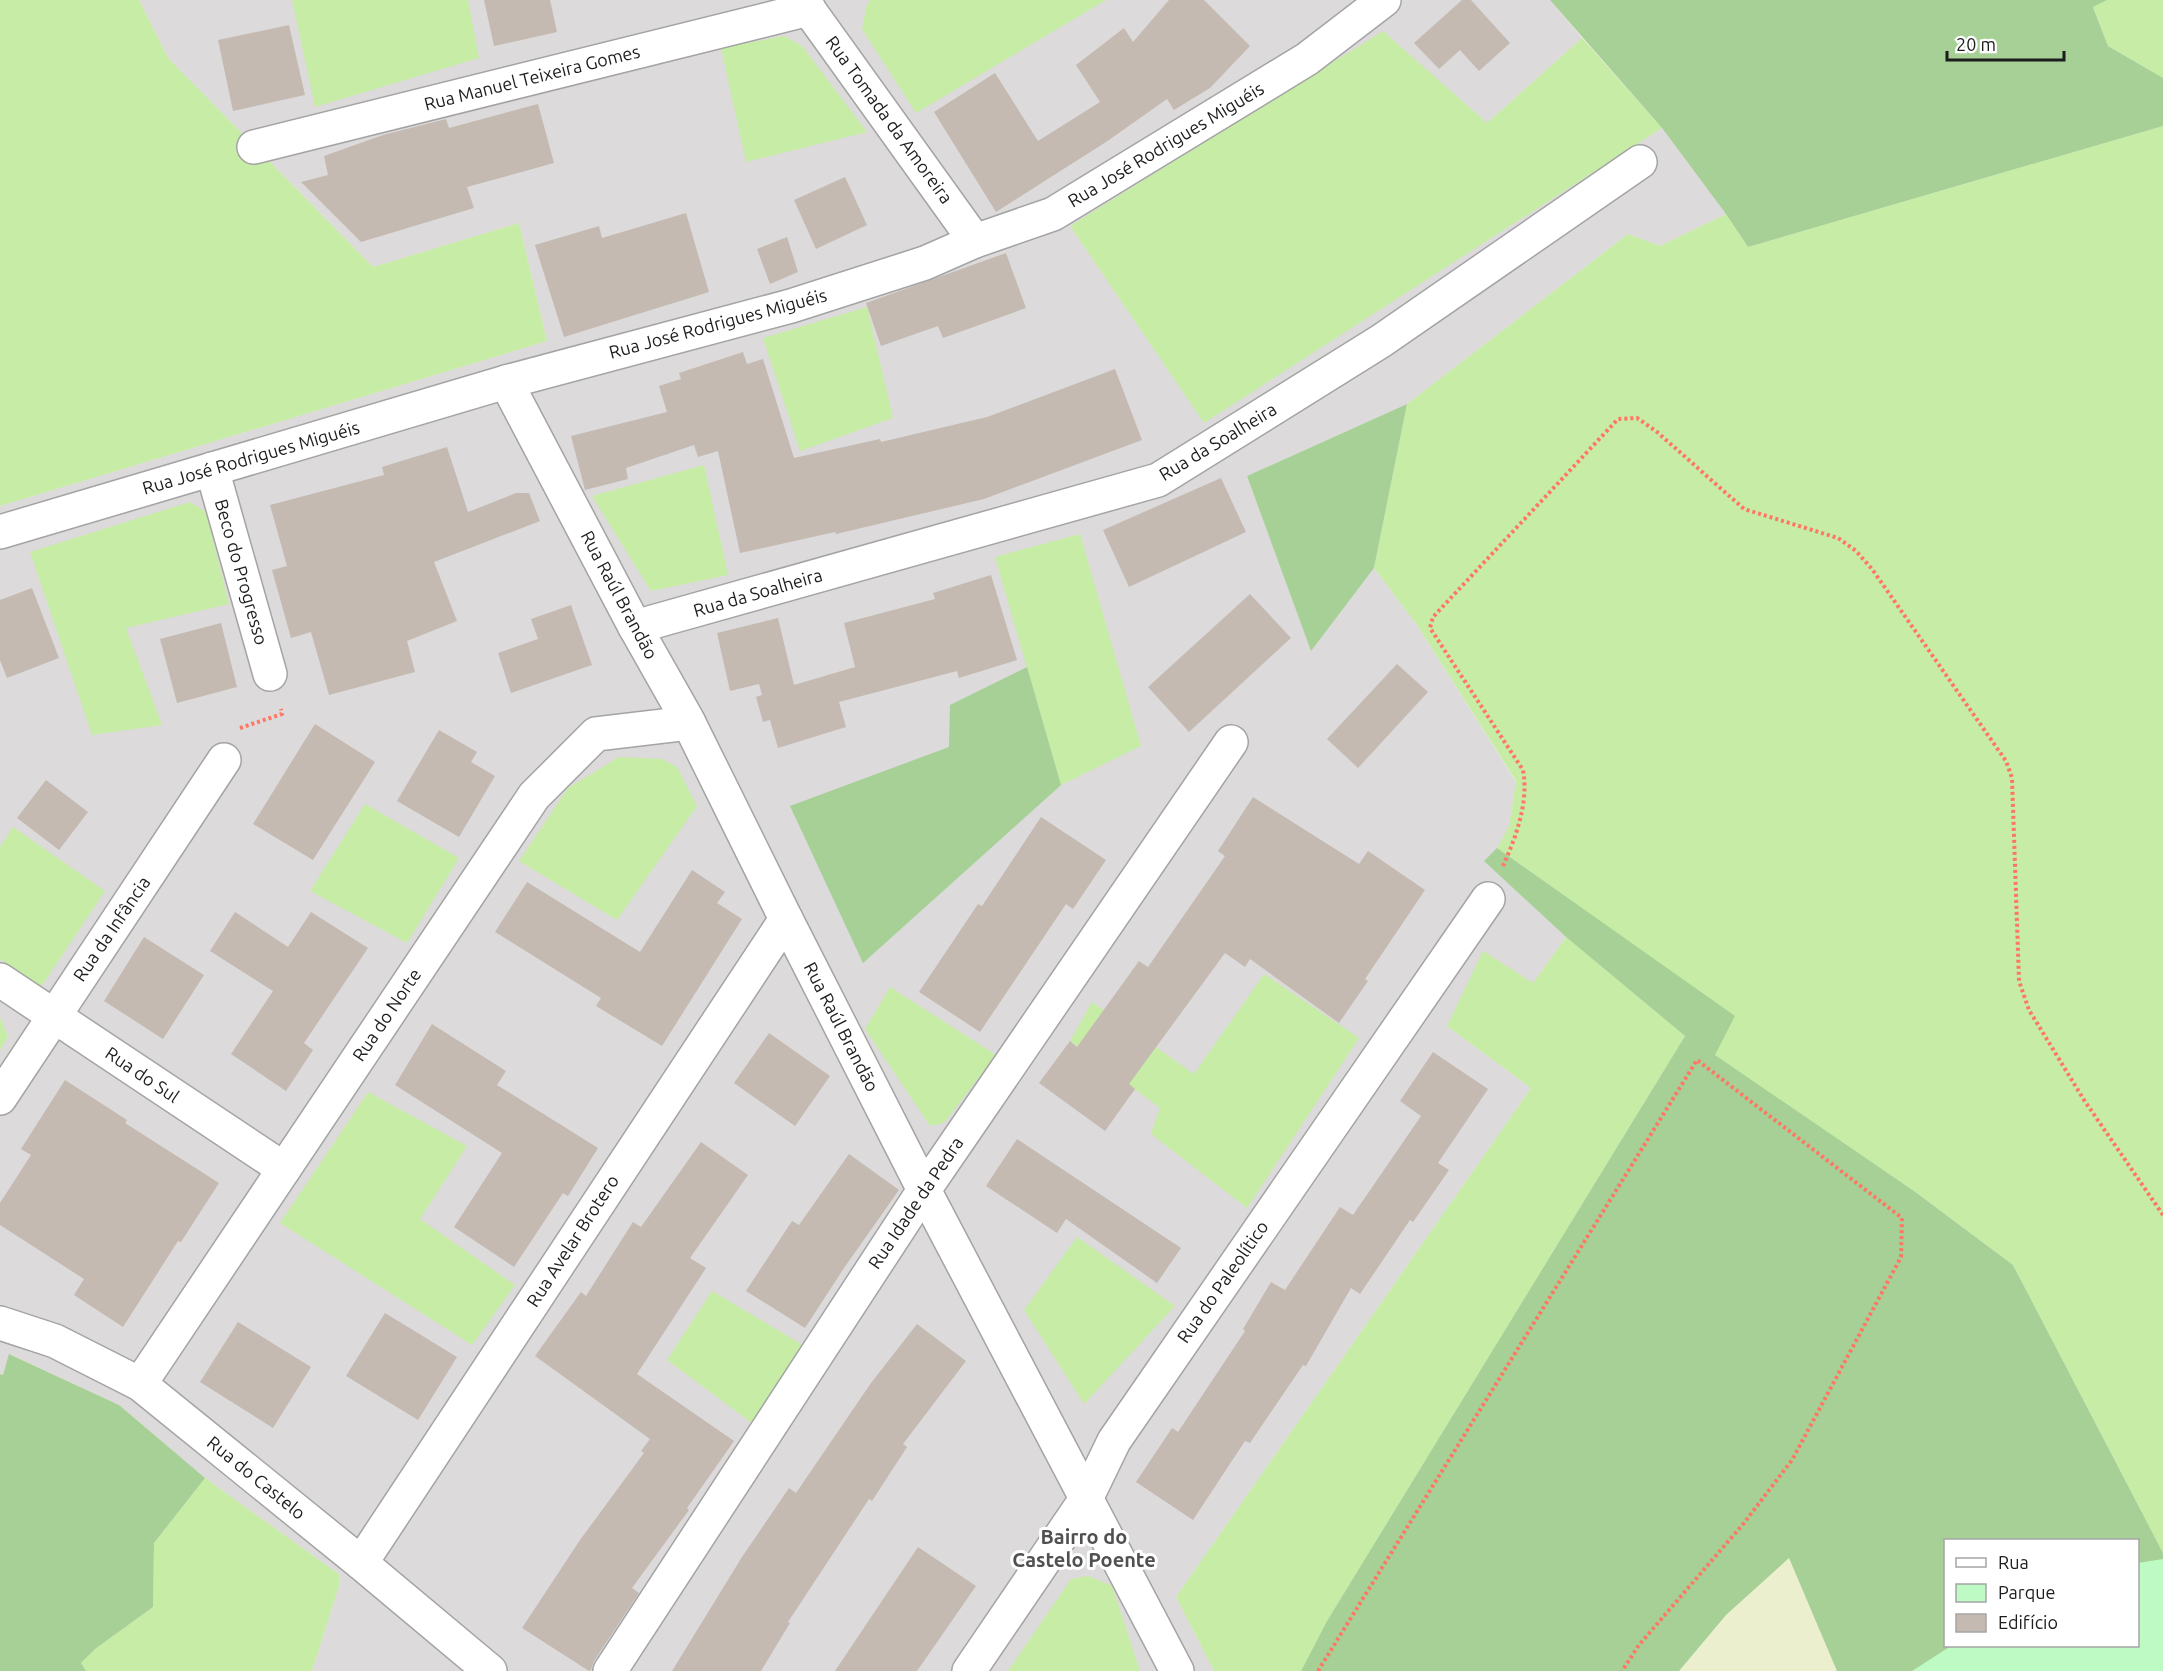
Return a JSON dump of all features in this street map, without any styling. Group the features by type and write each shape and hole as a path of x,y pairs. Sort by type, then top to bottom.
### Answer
{"street":[{"name":"Rua José Rodrigues Miguéis","path":"0,532 507,382 791,306 925,263 975,241 1053,214 1307,59 1384,0"},
{"name":"Rua Tomada da Amoreira","path":"817,7 975,241"},
{"name":"Rua Manuel Teixeira Gomes","path":"254,147 817,7"},
{"name":"Rua da Soalheira","path":"635,627 1158,480 1381,341 1640,162"},
{"name":"Rua Raúl Brandão","path":"507,382 635,627 689,723 924,1190 1177,1671"},
{"name":"Beco do Progresso","path":"212,469 270,674"},
{"name":"Rua do Norte","path":"140,1384 534,796 596,735 689,723"},
{"name":"Rua Idade da Pedra","path":"610,1671 924,1190 1231,742"},
{"name":"Rua da Infância","path":"0,1098 224,760"},
{"name":"Rua do Paleolítico","path":"969,1671 1086,1499 1114,1441 1488,899"},
{"name":"Rua Avelar Brotero","path":"361,1563 786,919"},
{"name":"Rua do Sul","path":"0,980 284,1169"},
{"name":"Rua do Castelo","path":"0,1323 55,1341 140,1384 490,1671"}],"path":[{"path":"1488,899 1515,838 1526,785 1523,770 1430,628 1433,617 1618,419 1637,418 1656,431 1744,509 1838,538 1856,551 1872,569 2006,761 2012,778 2019,981 2030,1010 2078,1090 2163,1215"},
{"path":"224,760 221,735 282,714 270,674"},
{"path":"1318,1671 1697,1060 1902,1218 1901,1257 1792,1461 1744,1523 1639,1645 1622,1671"}],"shaded area":[{"path":"139,0 1550,0 1582,38 1487,123 1070,226 1204,422 1662,128 1726,214 1660,246 1628,234 1407,404 1247,476 1311,650 1374,568 1417,625 1516,782 1509,826 1489,865 1566,937 1533,983 1447,1026 1531,1088 1176,1597 1214,1671 312,1671 339,1586 340,1575 205,1478 119,1405 10,1354 3,1375 0,1374 0,1050 8,1037 0,1017 0,506 547,341 519,223 373,267 168,58"}],"green space":[{"path":"0,0 139,0 168,58 373,267 519,223 547,341 0,506"},
{"path":"292,0 468,0 479,58 315,107"},
{"path":"871,0 1106,0 916,113 862,29 867,4"},
{"path":"1550,0 2107,0 2093,7 2108,46 2163,78 2163,126 1748,247 1662,128"},
{"path":"2107,0 2163,0 2163,78 2108,46 2093,6"},
{"path":"1383,31 1487,123 1582,38 1662,128 1204,423 1070,226"},
{"path":"784,36 802,46 867,132 746,162 721,48"},
{"path":"2163,126 2163,1553 2013,1265 1914,1191 1714,1055 1734,1016 1497,848 1509,826 1516,781 1417,625 1374,568 1407,404 1628,234 1660,246 1726,214 1748,247"},
{"path":"867,307 893,418 800,451 763,338"},
{"path":"1407,404 1374,568 1311,651 1247,476"},
{"path":"704,465 728,575 651,591 592,496"},
{"path":"190,502 206,512 229,604 126,628 162,725 92,735 30,552"},
{"path":"1080,534 1141,746 1061,785 995,557"},
{"path":"1027,667 1061,785 863,963 790,806 949,747 950,705"},
{"path":"619,757 662,759 677,767 697,806 617,920 519,861 568,788"},
{"path":"365,804 459,858 407,943 310,891"},
{"path":"13,827 105,891 41,987 0,959 0,847"},
{"path":"1497,848 1735,1016 1715,1055 1914,1191 2013,1265 2163,1553 2163,1624 2150,1671 1837,1671 1789,1558 1726,1615 1679,1671 1301,1671 1327,1621 1685,1036 1566,937 1484,861"},
{"path":"1566,937 1685,1036 1327,1621 1301,1671 1214,1671 1176,1597 1531,1088 1447,1026 1483,951 1533,983"},
{"path":"1264,974 1359,1038 1247,1208 1151,1134 1160,1108 1070,1041 1092,1002 1194,1074"},
{"path":"890,987 996,1055 944,1123 930,1126 865,1029"},
{"path":"0,1017 8,1037 0,1050"},
{"path":"368,1092 467,1146 420,1219 515,1285 472,1345 280,1223"},
{"path":"1077,1237 1175,1306 1084,1404 1024,1310"},
{"path":"712,1291 806,1347 756,1426 667,1360"},
{"path":"9,1354 119,1405 205,1478 154,1543 153,1607 95,1649 81,1663 86,1671 0,1671 0,1374 3,1375"},
{"path":"205,1478 340,1575 339,1586 312,1671 86,1671 81,1663 95,1649 153,1607 154,1543"},
{"path":"1789,1557 1837,1671 1679,1671 1726,1615"},
{"path":"2163,1559 2163,1671 1912,1671 1949,1647 2139,1647 2139,1563"},
{"path":"1088,1576 1112,1586 1140,1671 1008,1671 1071,1579"}],"building":[{"path":"484,0 550,0 557,32 494,46"},
{"path":"1169,0 1204,0 1250,46 1210,88 1174,110 1167,99 1106,142 996,212 934,112 995,73 1038,141 1100,102 1076,65 1124,28 1133,42"},
{"path":"1462,0 1471,0 1510,43 1479,71 1460,50 1439,69 1414,43"},
{"path":"289,25 305,95 233,111 218,40"},
{"path":"538,104 554,163 467,187 474,208 361,242 301,182 328,175 324,156 383,135 446,119 449,128"},
{"path":"845,177 867,225 816,249 794,200"},
{"path":"686,213 709,292 564,337 535,245 599,226 602,238"},
{"path":"787,237 798,272 770,284 757,249"},
{"path":"1006,253 1026,308 943,338 938,326 881,346 866,303"},
{"path":"743,352 747,364 763,359 794,458 880,439 881,442 987,417 1115,369 1142,440 984,499 836,534 835,532 740,553 718,451 698,457 694,445 626,468 628,479 585,490 571,436 667,412 659,386 681,379 679,373"},
{"path":"447,447 468,512 516,493 529,493 540,521 434,562 457,621 407,641 415,672 329,695 311,632 291,638 272,570 287,566 270,505 384,475 382,467"},
{"path":"1221,478 1246,532 1129,587 1103,530"},
{"path":"991,575 1017,660 959,678 957,671 839,702 846,727 778,748 770,720 763,722 756,697 762,695 759,684 730,691 717,633 778,618 794,685 855,667 844,623 935,599 933,593"},
{"path":"32,588 59,658 7,678 0,660 0,600"},
{"path":"1250,594 1291,638 1189,732 1148,687"},
{"path":"571,605 592,665 511,693 498,653 538,639 531,619"},
{"path":"221,623 237,687 177,703 160,639"},
{"path":"1397,664 1428,692 1358,768 1327,739"},
{"path":"315,724 375,762 313,860 253,824"},
{"path":"439,730 477,752 471,762 495,776 459,837 397,801"},
{"path":"46,780 88,812 59,850 17,818"},
{"path":"1253,797 1359,864 1368,851 1425,890 1365,979 1368,981 1339,1023 1250,959 1245,967 1225,953 1129,1084 1135,1089 1105,1131 1039,1083 1070,1041 1077,1047 1139,961 1148,967 1225,856 1218,851"},
{"path":"1041,817 1106,860 1073,909 1066,904 980,1032 919,992 978,904 982,906"},
{"path":"692,870 725,892 717,903 742,919 662,1046 596,1006 601,998 495,932 527,882 640,952"},
{"path":"235,912 288,947 311,912 368,948 304,1043 313,1050 286,1091 231,1054 273,991 210,951"},
{"path":"144,937 204,975 163,1039 104,1001"},
{"path":"432,1024 506,1071 497,1085 598,1148 568,1196 563,1193 514,1267 454,1227 502,1153 395,1085"},
{"path":"769,1033 830,1076 795,1126 734,1083"},
{"path":"1433,1052 1488,1089 1438,1163 1449,1170 1413,1222 1410,1220 1360,1294 1351,1288 1306,1366 1303,1365 1250,1443 1245,1441 1193,1520 1136,1482 1172,1428 1178,1432 1245,1331 1243,1329 1271,1282 1285,1290 1340,1207 1353,1215 1421,1116 1400,1101"},
{"path":"65,1080 127,1120 125,1123 219,1183 181,1242 178,1241 123,1327 74,1295 84,1279 0,1225 0,1203 31,1155 21,1149"},
{"path":"1017,1139 1181,1248 1157,1283 1066,1219 1057,1233 986,1186"},
{"path":"701,1142 748,1175 690,1258 706,1268 637,1374 734,1441 687,1508 689,1510 632,1588 639,1593 589,1671 522,1628 580,1540 644,1453 641,1451 650,1439 535,1356 581,1292 586,1296 633,1222 641,1227"},
{"path":"849,1154 899,1190 805,1328 746,1291 792,1221 799,1225"},
{"path":"385,1313 457,1357 418,1420 346,1376"},
{"path":"238,1322 311,1367 273,1428 200,1382"},
{"path":"917,1324 966,1361 903,1444 907,1447 872,1501 869,1499 788,1622 790,1623 761,1671 672,1671 742,1557 789,1488 796,1493 871,1383"},
{"path":"918,1547 976,1586 917,1671 835,1671"}],"district":[{"name":"Bairro do Castelo Poente","path":"1084,1548"}]}
